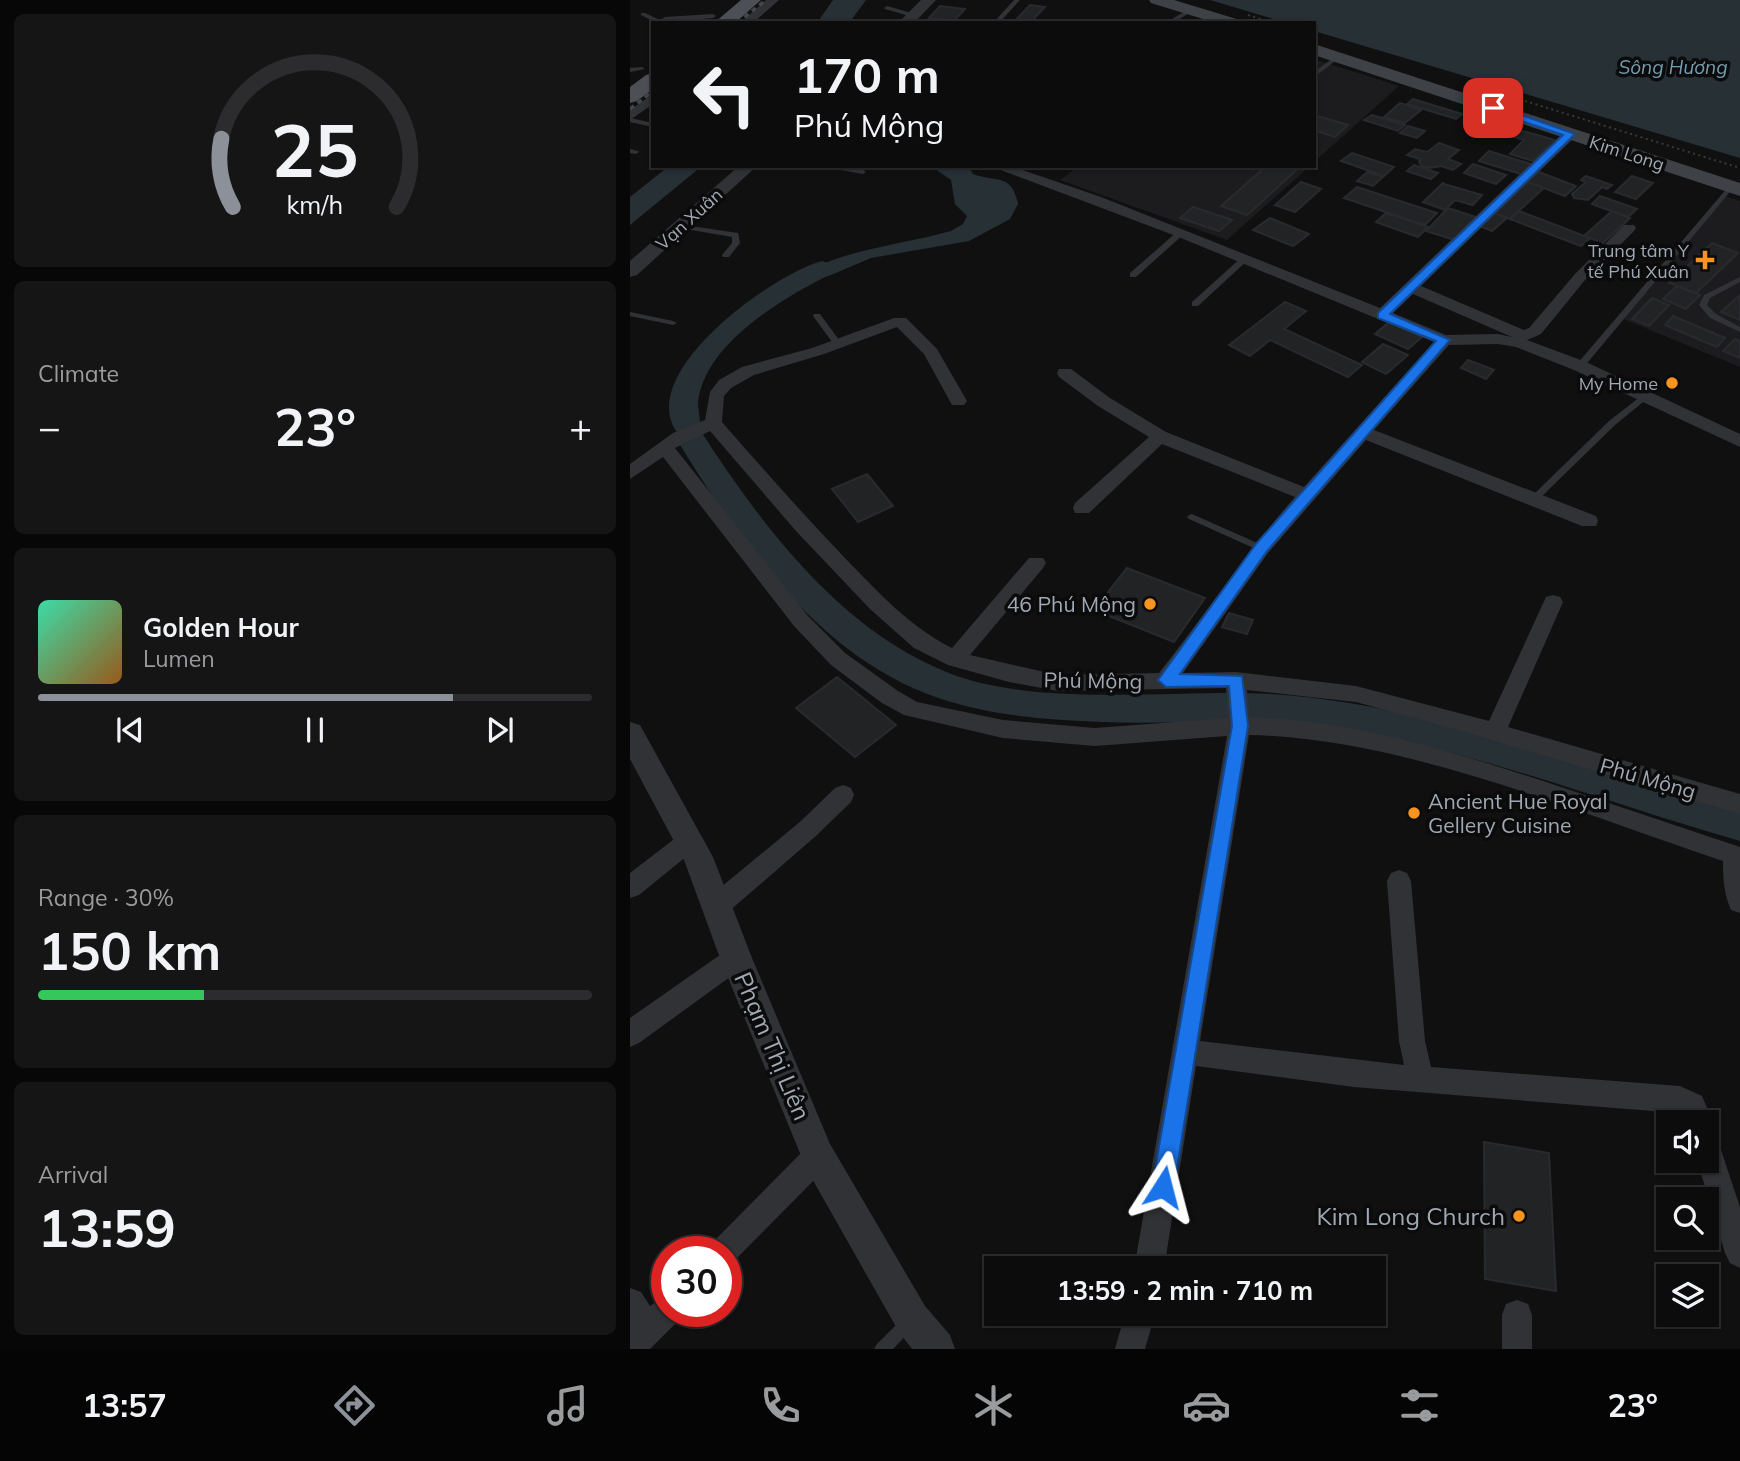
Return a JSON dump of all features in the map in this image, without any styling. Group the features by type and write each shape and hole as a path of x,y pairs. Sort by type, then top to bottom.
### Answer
{"main road":[{"path":"714,21 733,0"},
{"path":"714,21 752,0"},
{"path":"1157,0 1223,21"},
{"name":"Kim Long","path":"1316,49 1736,188"},
{"path":"630,97 642,72"}],"street":[{"path":"748,21 773,0"},
{"path":"909,19 929,0"},
{"path":"630,118 651,100"},
{"path":"1382,315 1570,134"},
{"name":"Vạn Xuân","path":"630,271 747,168"},
{"path":"1003,168 1181,233 1444,340 1508,341 1580,366 1740,441"},
{"path":"1412,288 1524,335 1535,331 1580,277 1629,228"},
{"path":"630,472 664,446 713,423 716,396 724,384 748,371 838,344 900,321 931,352 958,401"},
{"path":"1166,680 1207,628 1261,548 1444,340"},
{"path":"1065,373 1104,402 1160,436 1307,495"},
{"name":"Phú Mộng","path":"713,423 794,517 877,604 921,642 955,659 1009,674 1058,683 1166,680 1238,704 1356,694 1740,804"},
{"path":"1363,432 1589,521"},
{"path":"1082,508 1160,436"},
{"path":"664,446 801,621 838,659 890,697 912,709 1003,729 1095,737 1238,704 1285,727 1379,743 1539,788 1737,856 1736,890 1740,902"},
{"path":"955,659 1035,563"},
{"path":"1495,732 1553,602"},
{"path":"1151,1256 1186,1052 1238,704"},
{"name":"Phạm Thị Liên","path":"630,733 690,840 818,1156 912,1319 936,1349"},
{"path":"718,905 809,828 843,795"},
{"path":"630,887 690,840"},
{"path":"1399,881 1412,1041 1420,1079"},
{"path":"630,1034 736,958"},
{"path":"1186,1052 1353,1074 1681,1100 1694,1110"},
{"path":"739,1236 818,1156"},
{"path":"1715,1173 1740,1253"},
{"path":"630,1303 648,1329"},
{"path":"1517,1315 1517,1349"},
{"path":"1130,1349 1137,1326"}],"lane":[{"path":"998,21 1017,0"},
{"path":"887,8 909,19"},
{"path":"1172,21 1191,10"},
{"path":"643,14 658,21"},
{"path":"662,21 714,21"},
{"path":"1316,73 1339,56"},
{"path":"630,118 651,124"},
{"path":"834,168 863,172"},
{"path":"1580,366 1736,188"},
{"path":"680,226 735,235 736,243 726,255"},
{"path":"1133,275 1181,233"},
{"path":"1195,304 1245,259"},
{"path":"1740,279 1703,302 1713,317 1740,330"},
{"path":"630,314 673,323"},
{"path":"817,316 838,344"},
{"path":"1534,499 1612,423 1645,396"},
{"path":"1192,517 1261,548"},
{"path":"882,1349 912,1319"}],"shaded area":[{"path":"1316,60 1399,86 1316,160"},
{"path":"1076,168 1308,168 1227,240 1060,180"},
{"name":"Trung tâm Y tế Phú Xuân","path":"1725,196 1740,201 1740,367 1621,318"}],"water":[{"path":"833,0 866,0 850,21 818,21"},
{"name":"Sông Hương","path":"1210,0 1740,0 1740,158 1316,32 1316,21 1280,21"},
{"path":"666,168 700,168 630,225 630,197"},
{"path":"934,168 969,168 973,174 981,177 1002,180 1011,187 1018,204 1010,219 969,241 871,258 831,275 781,289 799,276 839,258 951,231 963,224 967,216 955,204 951,180"}],"building":[{"path":"1030,5 1045,7 1032,21 1015,21"},
{"path":"940,6 965,9 954,21 929,18"},
{"path":"1413,99 1462,114 1456,119 1407,104"},
{"path":"1400,103 1421,110 1405,123 1384,117"},
{"path":"1372,115 1405,125 1398,131 1364,120"},
{"path":"1316,116 1348,125 1335,137 1316,131"},
{"path":"1408,126 1425,131 1417,138 1400,133"},
{"path":"1504,126 1554,140 1533,161 1510,154 1524,140 1498,132"},
{"path":"1439,143 1459,150 1448,159 1461,164 1453,170 1441,166 1422,166 1420,159 1407,155 1415,149 1427,152"},
{"path":"1489,151 1531,164 1521,174 1479,161"},
{"path":"1352,153 1394,167 1384,176 1341,161"},
{"path":"1473,164 1506,175 1496,184 1464,173"},
{"path":"1414,165 1438,173 1431,179 1407,171"},
{"path":"1264,168 1299,168 1247,215 1221,206"},
{"path":"1367,172 1383,177 1373,186 1357,181"},
{"path":"1539,172 1576,186 1565,196 1527,182"},
{"path":"1586,176 1612,185 1607,189 1602,187 1588,200 1574,198 1572,194 1586,182 1581,180"},
{"path":"1632,176 1653,183 1636,199 1615,192"},
{"path":"1301,182 1321,189 1295,212 1275,205"},
{"path":"1527,182 1544,188 1510,219 1492,212"},
{"path":"1443,183 1482,195 1473,205 1455,200 1445,210 1423,202"},
{"path":"1357,187 1437,213 1425,225 1344,198"},
{"path":"1600,196 1637,209 1628,217 1592,204"},
{"path":"1193,207 1232,220 1219,231 1180,218"},
{"path":"1448,208 1476,217 1455,240 1426,231"},
{"path":"1519,211 1590,238 1581,246 1510,219"},
{"path":"1612,211 1630,218 1603,243 1584,236"},
{"path":"1492,212 1507,218 1492,231 1477,225"},
{"path":"1386,213 1428,227 1418,237 1376,222"},
{"path":"1270,218 1309,234 1293,246 1253,230"},
{"path":"1712,243 1738,253 1696,293 1669,283"},
{"path":"1677,286 1700,295 1686,309 1663,299"},
{"path":"1740,295 1740,320 1721,312"},
{"path":"1652,298 1669,305 1649,326 1632,319"},
{"path":"1285,302 1306,311 1284,329 1362,365 1348,377 1270,340 1250,356 1229,345"},
{"path":"1673,316 1725,338 1717,347 1665,325"},
{"path":"1389,322 1422,337 1408,349 1375,334"},
{"path":"1735,339 1740,341 1740,358 1723,351"},
{"path":"1383,344 1408,355 1386,374 1362,362"},
{"path":"1468,360 1494,370 1486,379 1461,368"},
{"path":"867,474 893,506 858,522 832,489"},
{"name":"46 Phú Mộng","path":"1127,568 1205,598 1174,642 1094,610"},
{"path":"1229,613 1253,620 1247,634 1222,627"},
{"path":"837,677 896,725 855,757 796,708"},
{"name":"Kim Long Church","path":"1484,1142 1549,1153 1556,1291 1485,1279"}],"waterway":[{"path":"686,424 684,403 690,381 701,360 718,340 759,306 822,269"},
{"path":"692,440 762,541 820,604 885,656 939,684 985,697 1032,704 1130,709 1270,708 1326,713 1379,722 1483,747 1740,824"}],"railway":[{"path":"740,21 766,0"},
{"path":"630,109 651,93"}],"place":[{"name":"Trung tâm Y tế Phú Xuân","path":"1705,260"},
{"name":"My Home","path":"1672,383"},
{"name":"46 Phú Mộng","path":"1150,604"},
{"name":"Ancient Hue Royal Gellery Cuisine","path":"1414,813"},
{"name":"Kim Long Church","path":"1519,1216"}],"route":[{"path":"1163,1187 1240,726 1236,680 1166,680 1207,628 1261,548 1444,340 1382,315 1570,134 1493,108"}]}
